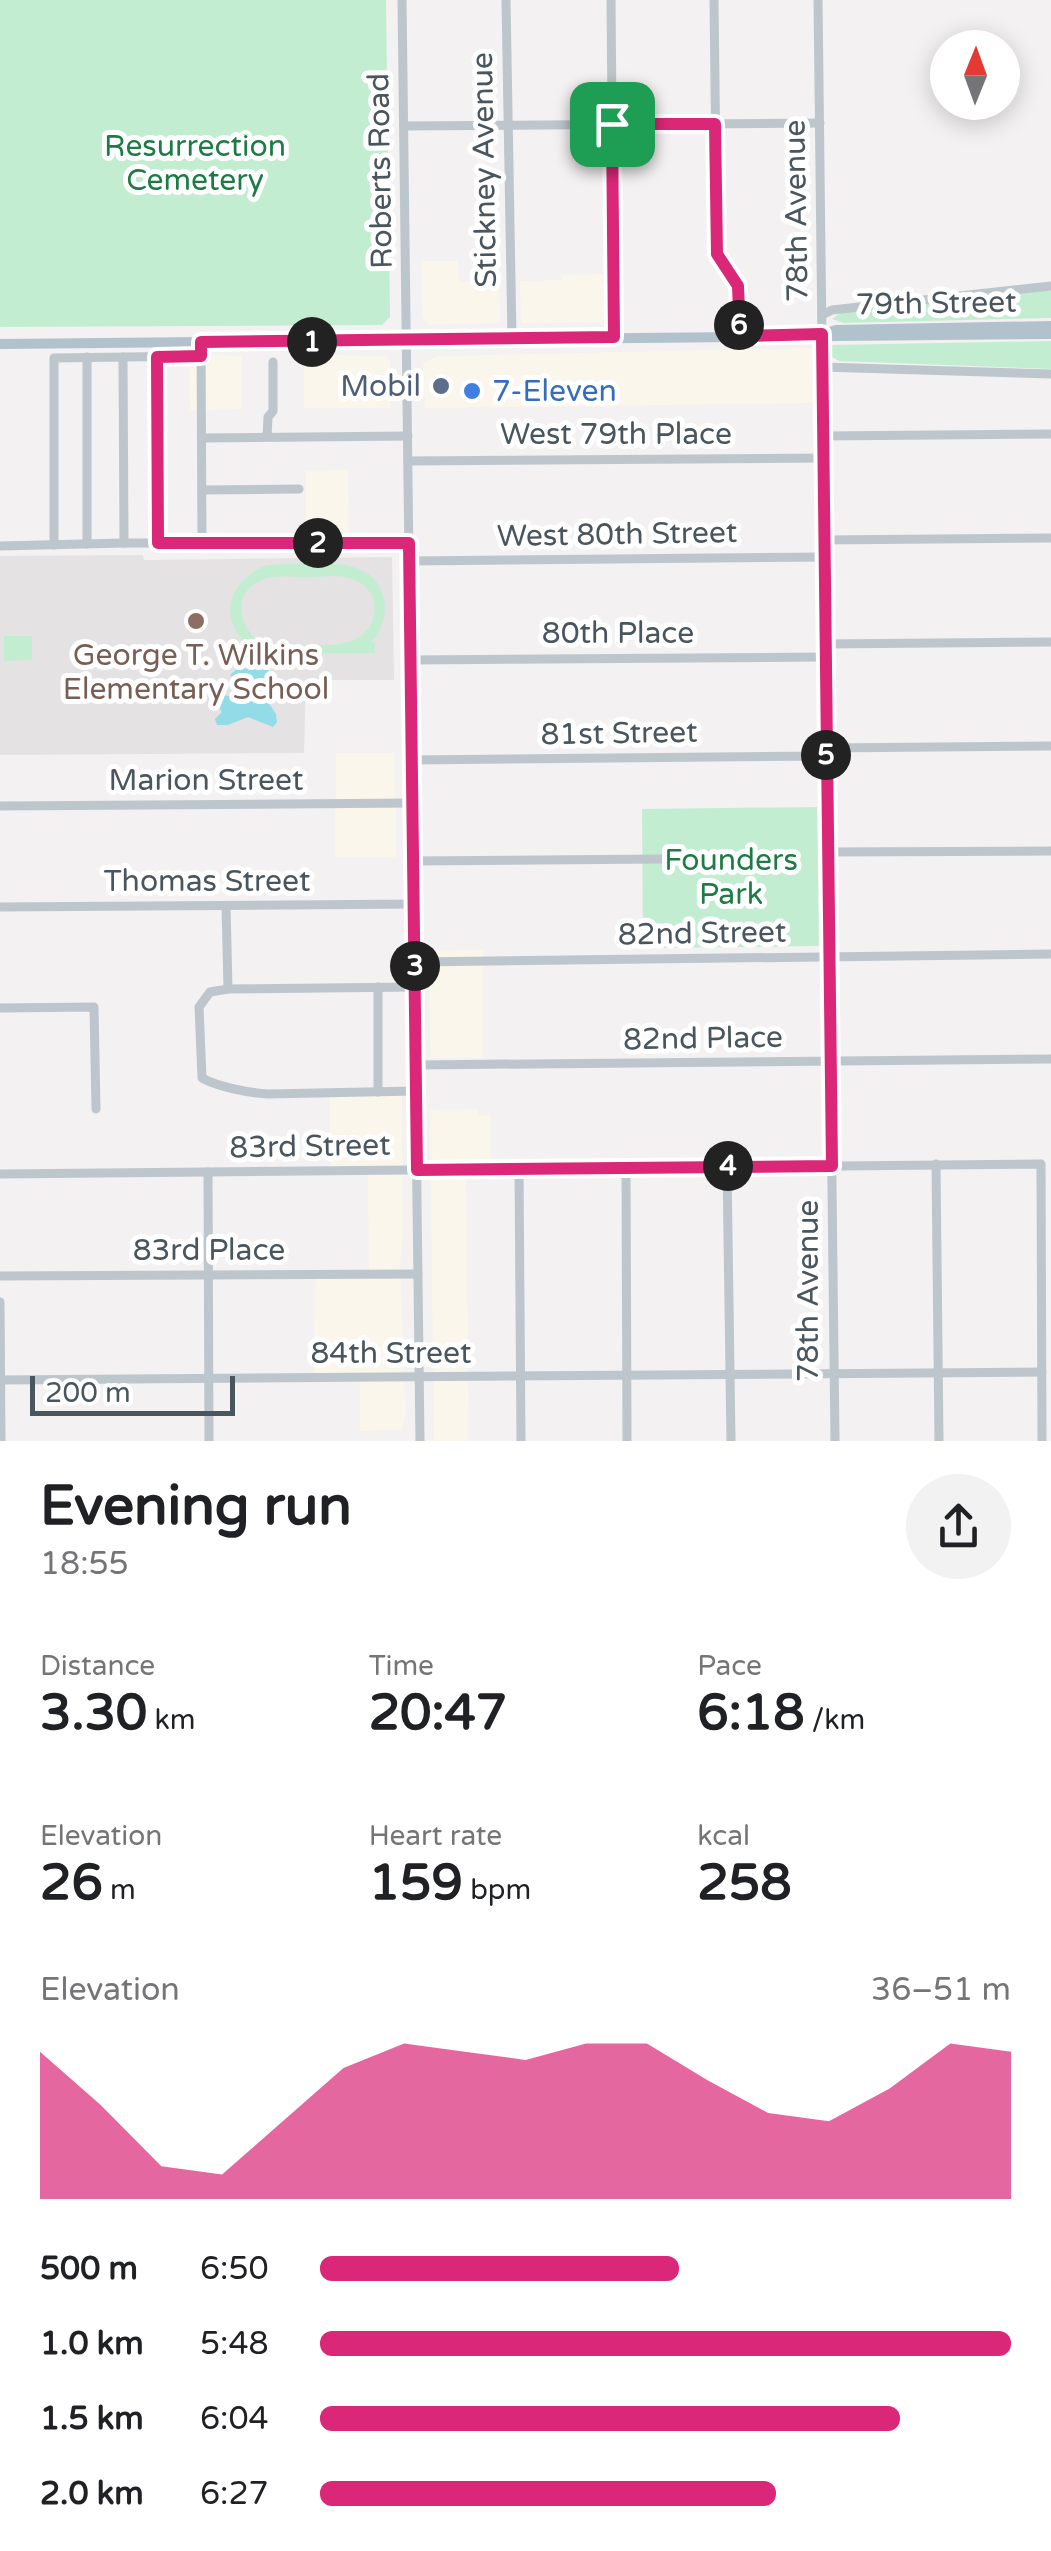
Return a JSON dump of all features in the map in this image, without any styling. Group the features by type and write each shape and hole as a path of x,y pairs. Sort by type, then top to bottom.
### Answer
{"main road":[{"name":"79th Street","path":"0,344 740,336 1051,326"},
{"name":"79th Street","path":"822,334 837,338 1051,334"}],"street":[{"name":"Roberts Road","path":"402,0 420,1441"},
{"name":"Stickney Avenue","path":"506,0 512,339"},
{"path":"611,0 614,337"},
{"path":"714,0 717,254 738,286 740,336"},
{"name":"78th Avenue","path":"818,0 834,1441"},
{"path":"404,126 820,123"},
{"path":"822,314 1051,286"},
{"path":"201,342 202,543"},
{"path":"54,545 54,358 201,356"},
{"path":"123,357 124,543"},
{"path":"157,357 158,543"},
{"path":"87,358 87,544"},
{"path":"267,437 268,417 273,410 273,362"},
{"path":"822,367 1051,374"},
{"path":"824,436 1051,434"},
{"path":"202,438 408,436"},
{"name":"West 79th Place","path":"408,460 824,458"},
{"path":"202,490 298,489"},
{"path":"824,540 1051,538"},
{"path":"0,546 409,543"},
{"name":"West 80th Street","path":"410,560 824,557"},
{"path":"825,644 1051,642"},
{"name":"80th Place","path":"411,660 825,657"},
{"name":"81st Street","path":"412,760 1051,746"},
{"name":"Marion Street","path":"0,806 412,804"},
{"path":"827,852 1051,850"},
{"path":"413,861 663,859"},
{"name":"Thomas Street","path":"0,907 414,904"},
{"path":"226,906 228,989"},
{"name":"82nd Street","path":"414,962 1051,954"},
{"path":"415,987 228,989 210,992 200,1002 202,1078 212,1084 233,1086 247,1093 416,1091"},
{"path":"378,988 378,1092"},
{"path":"0,1008 94,1007 96,1109"},
{"name":"82nd Place","path":"416,1066 1051,1060"},
{"path":"936,1164 939,1441"},
{"name":"83rd Street","path":"0,1174 1041,1164 1042,1372"},
{"path":"727,1166 731,1441"},
{"path":"626,1168 626,1441"},
{"path":"520,1169 521,1441"},
{"path":"208,1172 209,1441"},
{"name":"83rd Place","path":"0,1276 418,1274"},
{"path":"0,1302 2,1441"},
{"path":"1042,1372 1042,1441"},
{"name":"84th Street","path":"1,1380 1042,1372"}],"shaded area":[{"path":"421,261 458,261 459,282 499,282 500,323 430,325 422,317"},
{"path":"603,274 604,322 521,323 520,281"},
{"path":"812,348 813,403 425,408 423,363 437,356"},
{"path":"189,351 242,357 242,409 190,410"},
{"path":"385,356 390,361 391,408 304,408 304,358"},
{"path":"348,470 349,533 306,538 306,471"},
{"name":"George T. Wilkins Elementary School","path":"143,555 144,560 392,557 394,680 306,680 304,753 0,755 0,556"},
{"path":"336,753 395,753 396,857 335,857"},
{"path":"483,950 483,1058 430,1058 429,951"},
{"path":"402,1091 400,1267 406,1413 402,1430 360,1431 360,1378 314,1378 315,1275 369,1274 368,1171 330,1171 330,1093"},
{"path":"477,1109 478,1116 491,1115 491,1174 466,1175 469,1441 434,1441 430,1110"}],"green space":[{"name":"Resurrection Cemetery","path":"0,0 386,0 390,317 382,325 0,327"},
{"path":"1051,290 1051,318 843,323 832,319 842,312"},
{"path":"1051,341 1051,369 839,361 829,350 833,345"},
{"path":"318,563 352,567 366,573 377,583 385,605 383,622 371,642 375,643 375,653 241,654 241,643 245,642 231,620 230,609 237,588 267,565","holes":["337,576 362,584 369,590 375,607 370,625 356,639 336,644 261,644 244,622 243,597 256,583 283,577"]},
{"path":"4,636 32,636 32,660 4,661"},
{"name":"Founders Park","path":"817,807 819,946 643,948 642,809"}],"water":[{"path":"238,668 268,670 284,687 266,699 276,714 273,727 248,717 217,725 215,719 222,712 211,692 228,696 239,692 241,684 230,675"}],"place":[{"name":"Mobil","path":"441,386"},
{"name":"7-Eleven","path":"472,391"},
{"name":"George T. Wilkins Elementary School","path":"196,621"}],"route":[{"path":"612,124 715,124 717,254 738,286 740,336 822,334 832,1166 417,1170 409,543 158,543 157,357 201,356 201,342 614,337 612,124"}]}
